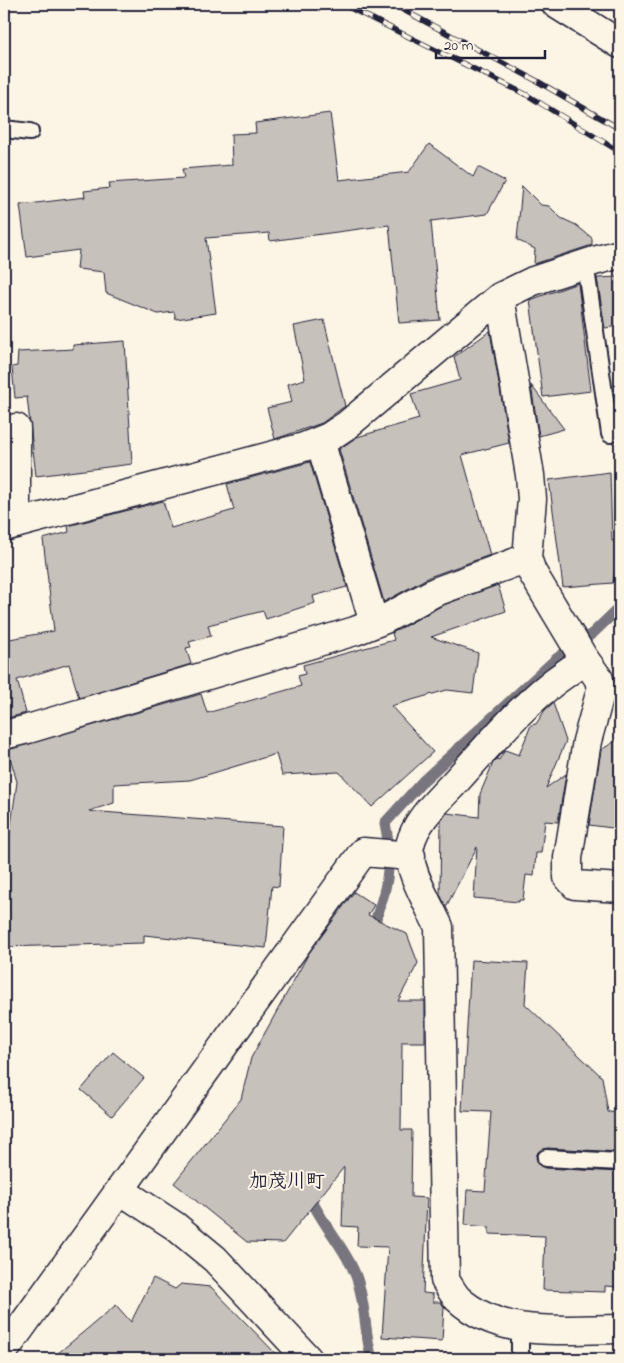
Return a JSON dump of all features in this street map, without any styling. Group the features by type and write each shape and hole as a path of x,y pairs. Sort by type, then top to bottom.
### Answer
{"street":[{"path":"556,4 620,44"},
{"path":"16,428 10,526 304,447 320,441 347,425 500,297 533,281 585,263 620,254"},
{"path":"500,297 530,475 532,499 526,558 584,659 599,679 602,690 587,740 568,858 568,877 574,885 620,888"},
{"path":"320,441 374,623"},
{"path":"4,735 214,674 374,623 435,592 526,558"},
{"path":"405,856 421,821 506,725 520,710 562,674 584,659"},
{"path":"4,1351 363,852 405,856"},
{"path":"405,856 439,927 445,1280 458,1299 486,1318 520,1328 620,1329"},
{"path":"120,1190 175,1226 215,1259 308,1359"}],"lane":[{"path":"4,129 30,132"},
{"path":"585,263 610,434"},
{"path":"546,1158 620,1162"},
{"path":"520,1328 520,1359"}],"building":[{"path":"330,113 339,180 409,172 429,144 473,177 478,167 505,181 487,214 431,221 440,320 399,323 389,225 270,241 269,233 206,238 216,313 176,319 174,312 158,314 106,293 104,272 77,269 79,250 27,257 20,205 85,197 84,191 110,188 109,183 184,178 182,169 232,165 231,134 256,133 255,123"},
{"path":"522,186 541,205 549,206 561,218 576,225 592,238 592,245 534,264 535,249 517,240"},
{"path":"620,277 620,326 605,328 597,278"},
{"path":"578,283 591,391 543,397 530,300"},
{"path":"324,320 345,406 322,423 275,439 267,408 292,402 288,384 305,379 294,326"},
{"path":"490,331 509,443 462,455 490,555 429,577 384,602 339,449 357,437 419,419 411,394 460,380 454,357"},
{"path":"125,341 132,464 36,476 27,397 15,398 12,367 17,366 18,352 73,349 73,345"},
{"path":"531,385 564,429 539,436"},
{"path":"310,462 347,587 313,596 315,603 266,619 263,611 208,625 211,636 189,642 191,647 186,648 191,664 79,698 69,664 17,680 26,713 4,719 4,640 54,631 43,539 69,532 68,526 163,501 171,528 234,510 227,484"},
{"path":"610,472 612,541 620,540 620,560 615,570 613,583 563,587 549,480"},
{"path":"498,585 506,611 431,637 478,653 473,693 447,690 391,706 433,752 372,807 339,772 282,775 276,754 190,780 114,784 114,803 89,811 283,826 279,887 272,886 266,948 144,935 144,943 4,947 4,853 7,853 17,782 8,750 201,694 207,713 301,686 298,676 305,674 303,665 394,640 392,633 441,606"},
{"path":"553,703 566,741 546,788 566,774 558,822 545,821 541,853 536,853 534,876 526,875 523,900 519,900 519,902 474,898 477,847 446,907 440,894 441,820 447,813 479,817 480,794 493,763 497,759 499,760 505,750 519,755 531,725 536,724 545,710"},
{"path":"620,738 620,829 589,825 601,750"},
{"path":"354,892 374,905 368,915 407,934 418,963 398,1001 425,1001 425,1042 402,1042 401,1130 412,1130 411,1197 427,1198 423,1293 433,1294 433,1302 441,1302 444,1307 442,1341 382,1337 388,1247 357,1246 358,1227 342,1226 344,1167 283,1243 247,1242 174,1183 241,1099 251,1058 309,953"},
{"path":"471,960 528,963 525,1004 602,1077 608,1112 620,1113 620,1152 547,1148 538,1152 536,1158 540,1166 545,1168 620,1172 620,1287 605,1286 605,1292 543,1290 545,1236 489,1234 489,1227 465,1225 467,1190 485,1191 491,1112 462,1111"},
{"path":"113,1052 144,1078 112,1116 81,1090"},
{"path":"153,1278 175,1289 181,1284 211,1287 281,1359 51,1359 116,1305 131,1322"}],"waterway":[{"path":"371,933 381,905 387,879 389,853 385,823 424,780 556,659 593,633 620,607"},
{"path":"308,1192 356,1276 362,1297 372,1359"}],"railway":[{"path":"342,4 527,95 620,152"},
{"path":"392,4 537,81 620,129"}],"district":[{"name":"加茂川町","path":"287,1180"}]}
